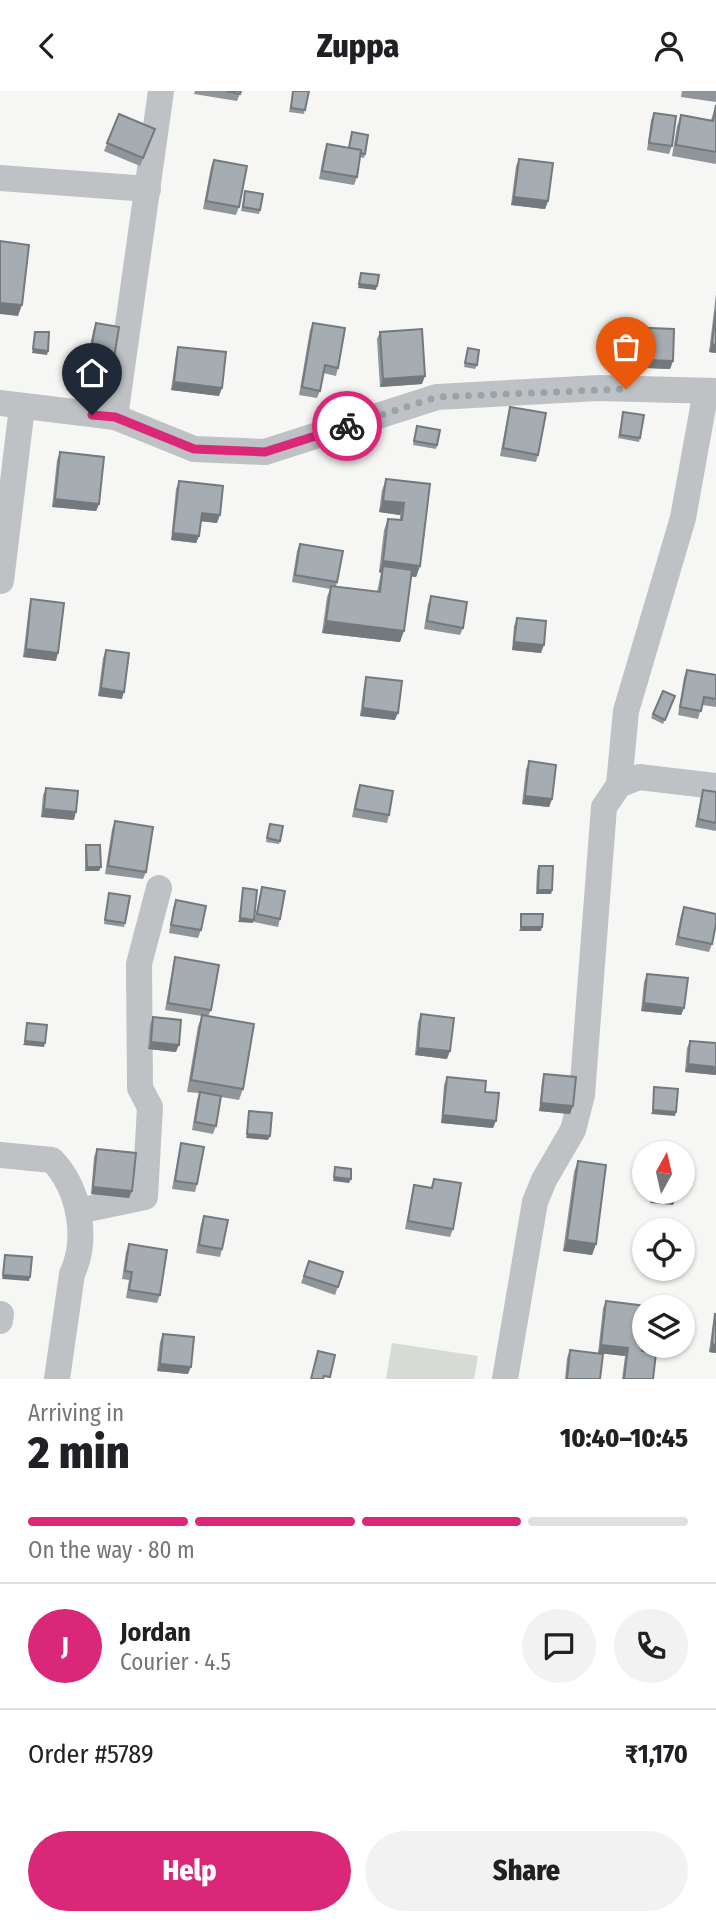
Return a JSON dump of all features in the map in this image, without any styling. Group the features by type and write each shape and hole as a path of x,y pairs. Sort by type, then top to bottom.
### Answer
{"street":[{"path":"115,417 160,91"},
{"path":"0,178 148,189"},
{"path":"1,581 11,405 115,417 194,449 265,452 437,397 599,388 711,391 683,518 626,711 619,785 604,807 582,1095 573,1130 536,1202 505,1379"},
{"path":"619,785 639,777 716,786"},
{"path":"78,1211 145,1197 150,1107 140,1088 139,964 159,888"},
{"path":"0,1155 52,1160 65,1173 78,1211 79,1260 72,1274 57,1379"},
{"path":"0,1321 1,1314"}],"shaded area":[{"path":"392,1343 478,1356 474,1379 386,1379"}],"building":[{"path":"293,91 309,91 305,110 291,108"},
{"path":"716,105 716,152 676,145 681,115 713,121"},
{"path":"654,113 676,116 672,146 649,143"},
{"path":"119,114 155,129 143,158 107,143"},
{"path":"352,132 368,135 365,154 361,153 361,150 349,148"},
{"path":"327,144 361,150 357,177 322,171"},
{"path":"519,159 553,163 548,201 514,197"},
{"path":"214,160 247,166 239,207 206,201"},
{"path":"245,191 263,194 260,210 243,207"},
{"path":"0,241 29,245 22,305 0,303"},
{"path":"361,273 379,275 377,286 359,284"},
{"path":"716,310 716,345 712,344"},
{"path":"96,323 119,327 113,364 89,360"},
{"path":"313,323 345,328 338,368 325,365 320,391 302,387"},
{"path":"625,327 674,329 673,361 624,359"},
{"path":"422,329 425,376 383,379 380,332"},
{"path":"35,332 49,332 48,351 33,349"},
{"path":"178,347 226,352 222,388 174,382"},
{"path":"468,348 479,350 477,365 465,363"},
{"path":"510,407 546,413 538,455 503,448"},
{"path":"623,412 644,415 640,438 620,435"},
{"path":"417,426 440,430 437,445 414,441"},
{"path":"60,452 104,457 99,504 55,499"},
{"path":"386,479 430,484 420,566 383,561 388,519 402,520 404,503 383,501"},
{"path":"179,481 223,486 220,515 202,513 199,536 173,533"},
{"path":"300,544 343,551 337,582 295,575"},
{"path":"383,566 412,570 404,631 326,621 331,586 380,592"},
{"path":"431,596 467,602 463,628 427,621"},
{"path":"31,599 64,603 58,653 26,649"},
{"path":"517,618 546,621 544,645 514,642"},
{"path":"106,650 129,653 124,692 101,688"},
{"path":"687,670 716,675 716,699 704,697 701,711 680,707"},
{"path":"366,677 402,681 398,713 363,708"},
{"path":"663,691 675,696 665,720 653,714"},
{"path":"529,761 556,765 552,799 525,796"},
{"path":"360,785 393,791 389,815 355,809"},
{"path":"46,788 78,791 76,812 44,809"},
{"path":"703,790 716,792 716,823 698,819"},
{"path":"115,821 153,827 146,872 108,866"},
{"path":"270,824 283,826 280,841 267,838"},
{"path":"86,845 100,845 101,867 87,867"},
{"path":"539,866 553,866 552,890 538,890"},
{"path":"262,887 285,891 280,919 257,914"},
{"path":"243,888 257,890 254,920 240,918"},
{"path":"109,893 130,896 125,923 105,920"},
{"path":"176,900 206,906 201,930 171,925"},
{"path":"684,907 716,914 712,944 678,937"},
{"path":"521,914 543,914 542,927 521,927"},
{"path":"175,957 219,965 211,1010 168,1003"},
{"path":"647,974 688,978 684,1008 644,1003"},
{"path":"421,1014 454,1018 450,1051 418,1048"},
{"path":"202,1015 254,1024 243,1089 191,1080"},
{"path":"153,1017 181,1020 179,1045 151,1042"},
{"path":"27,1023 47,1025 45,1043 25,1041"},
{"path":"690,1041 716,1043 716,1067 688,1064"},
{"path":"544,1074 576,1077 573,1106 541,1103"},
{"path":"447,1077 486,1081 485,1092 499,1093 496,1121 443,1115"},
{"path":"654,1087 678,1089 676,1112 653,1110"},
{"path":"200,1092 221,1096 216,1126 195,1122"},
{"path":"249,1111 272,1113 270,1136 247,1134"},
{"path":"181,1143 204,1147 197,1184 175,1181"},
{"path":"97,1149 136,1153 132,1191 93,1187"},
{"path":"578,1161 606,1165 596,1244 567,1240"},
{"path":"335,1167 351,1169 351,1179 334,1177"},
{"path":"434,1179 461,1183 453,1229 408,1221 414,1185 432,1188"},
{"path":"204,1216 228,1220 222,1249 199,1245"},
{"path":"129,1244 167,1250 160,1295 129,1290 132,1272 125,1271"},
{"path":"5,1255 32,1257 30,1277 3,1275"},
{"path":"309,1261 343,1272 338,1287 304,1276"},
{"path":"606,1301 632,1304 632,1358 655,1358 653,1379 624,1379 628,1348 601,1345"},
{"path":"716,1314 716,1345 712,1344"},
{"path":"163,1334 194,1337 191,1367 160,1364"},
{"path":"570,1350 603,1354 600,1379 567,1379"},
{"path":"318,1351 335,1355 330,1377 311,1379"}],"way so far":[{"path":"347,426 437,397 599,388 626,389"}],"route":[{"path":"92,415 115,417 194,449 265,452 347,426"}]}
